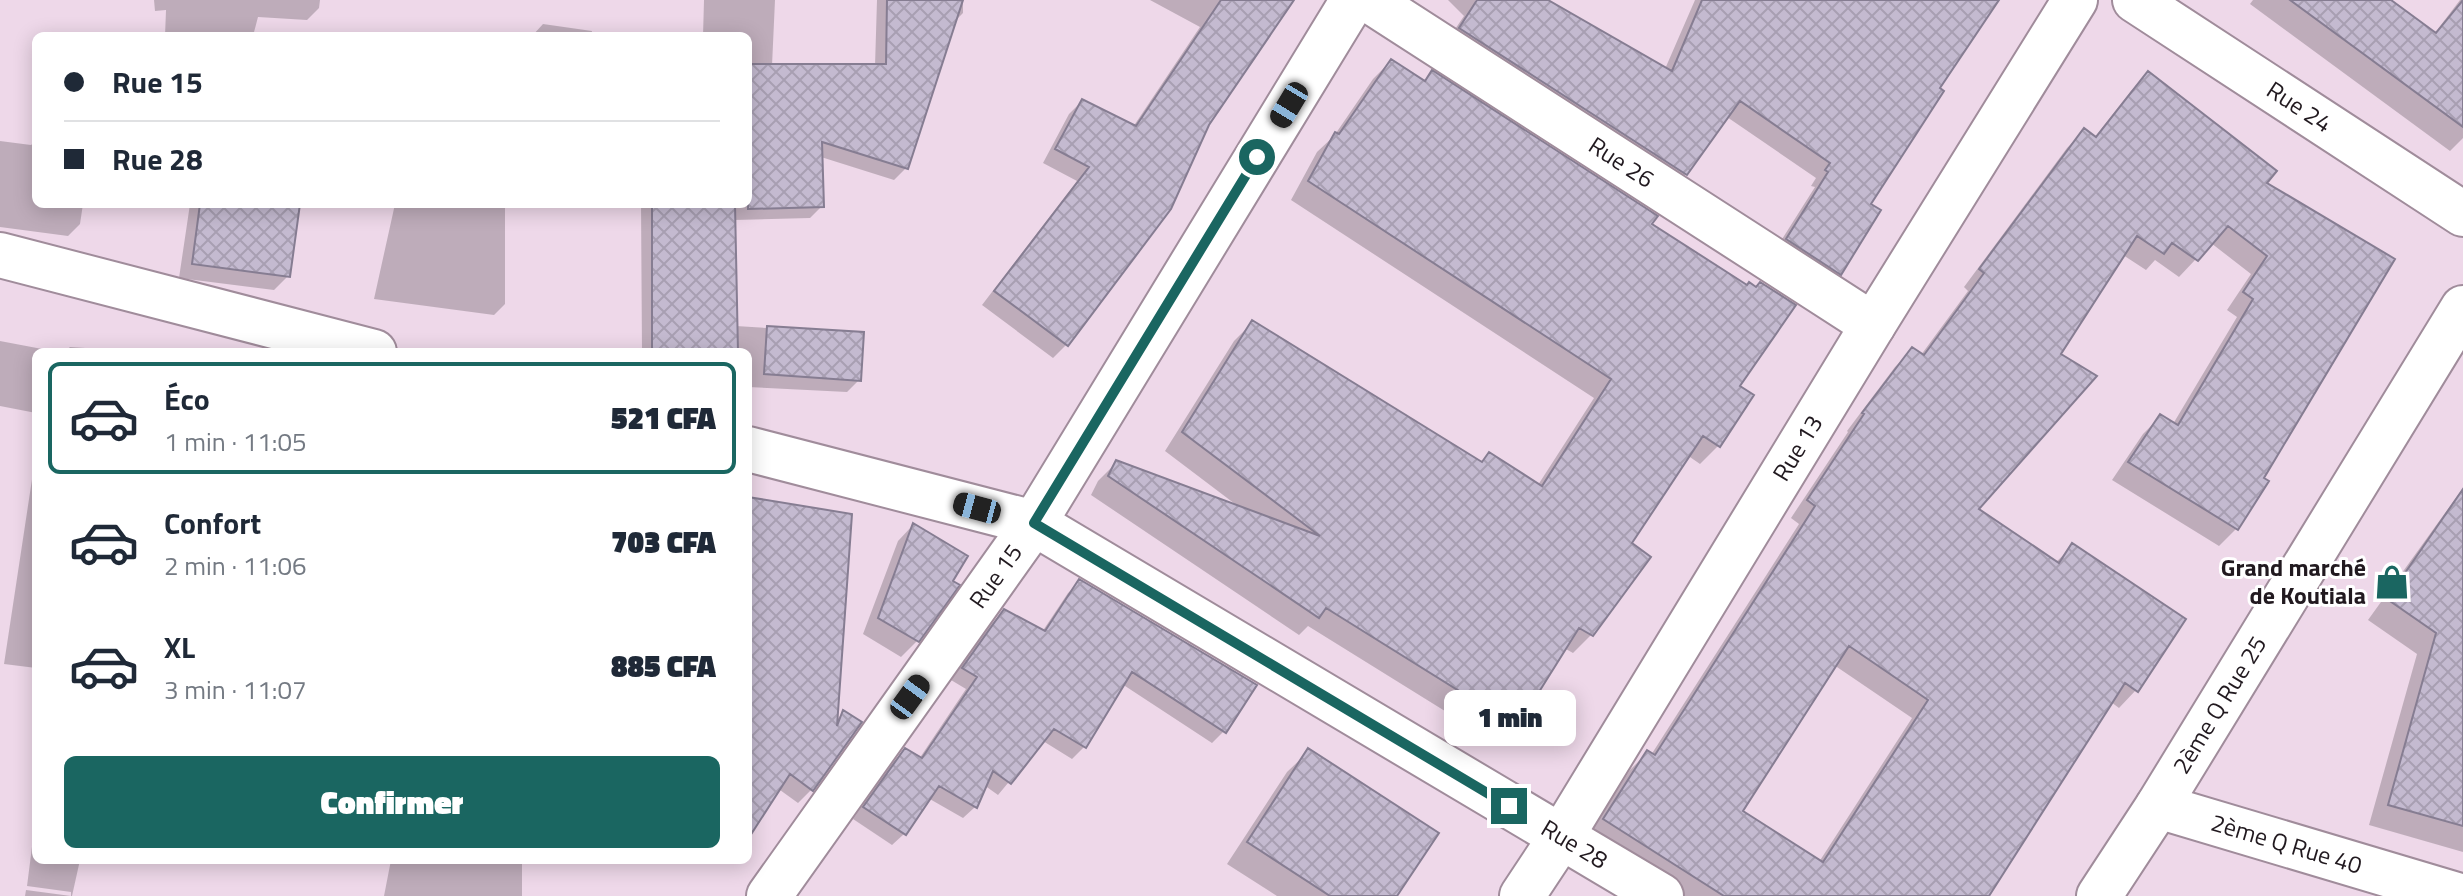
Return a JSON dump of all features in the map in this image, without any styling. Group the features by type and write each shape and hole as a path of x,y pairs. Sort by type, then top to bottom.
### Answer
{"street":[{"name":"Rue 15","path":"769,896 1034,523 1353,0"},
{"name":"Rue 26","path":"1369,0 1873,325"},
{"name":"Rue 13","path":"1522,896 2075,0"},
{"name":"Rue 24","path":"2135,0 2463,214"},
{"path":"0,255 359,348"},
{"name":"2ème Q Rue 25","path":"2099,896 2158,806 2463,308"},
{"name":"Rue 28","path":"752,450 1034,523 1661,896"},
{"name":"2ème Q Rue 40","path":"2158,806 2460,896"}],"building":[{"path":"887,0 963,0 908,169 822,142 824,207 748,209 752,208 752,64 886,64"},
{"path":"1221,0 1294,0 1209,125 1171,209 1068,346 994,291 1089,167 1055,149 1082,99 1136,126"},
{"path":"1477,0 1548,0 1672,71 1702,0 1999,0 1940,88 1944,91 1871,204 1881,210 1841,275 1786,239 1828,172 1825,170 1830,163 1740,101 1687,175 1459,28"},
{"path":"2290,0 2391,0 2436,33 2463,0 2463,127"},
{"path":"1391,59 1425,81 1432,70 1658,216 1652,224 1747,285 1749,282 1756,287 1760,282 1796,305 1740,386 1754,395 1720,447 1703,436 1632,543 1651,557 1593,636 1579,628 1517,727 1326,608 1319,618 1108,476 1116,460 1320,536 1182,432 1252,320 1482,462 1489,452 1542,486 1611,379 1308,181 1335,132 1339,134"},
{"path":"2148,71 2277,171 2267,183 2395,259 2264,478 2269,481 2238,530 2128,462 2160,414 2178,425 2253,299 2243,292 2267,256 2228,226 2198,261 2172,243 2164,254 2137,236 2061,354 2097,376 1979,509 2059,563 2072,543 2186,619 2138,692 2125,683 1989,896 1724,896 1603,819 1647,750 1655,755 1815,506 1807,500 1862,413 1912,347 1924,355 1984,273 1979,269 2084,128 2096,137","holes":["1849,646 1928,700 1823,862 1743,811"]},
{"path":"199,208 299,208 290,277 192,264"},
{"path":"652,208 735,208 738,348 652,348"},
{"path":"767,326 864,332 861,381 764,374"},
{"path":"2463,489 2463,826 2388,805 2436,633 2387,599"},
{"path":"752,498 852,514 837,726 843,710 862,722 813,791 790,774 752,833"},
{"path":"913,523 968,556 953,581 960,585 919,642 878,618"},
{"path":"1079,579 1257,685 1226,733 1132,672 1086,748 1054,729 1011,784 993,771 977,808 939,786 906,835 863,807 905,748 922,758 977,677 962,668 1004,609 1045,631"},
{"path":"1308,748 1439,833 1397,896 1330,896 1247,842"}],"place":[{"name":"Grand marché de Koutiala","path":"2392,582"}],"route":[{"path":"1257,157 1034,523 1509,806"}]}
